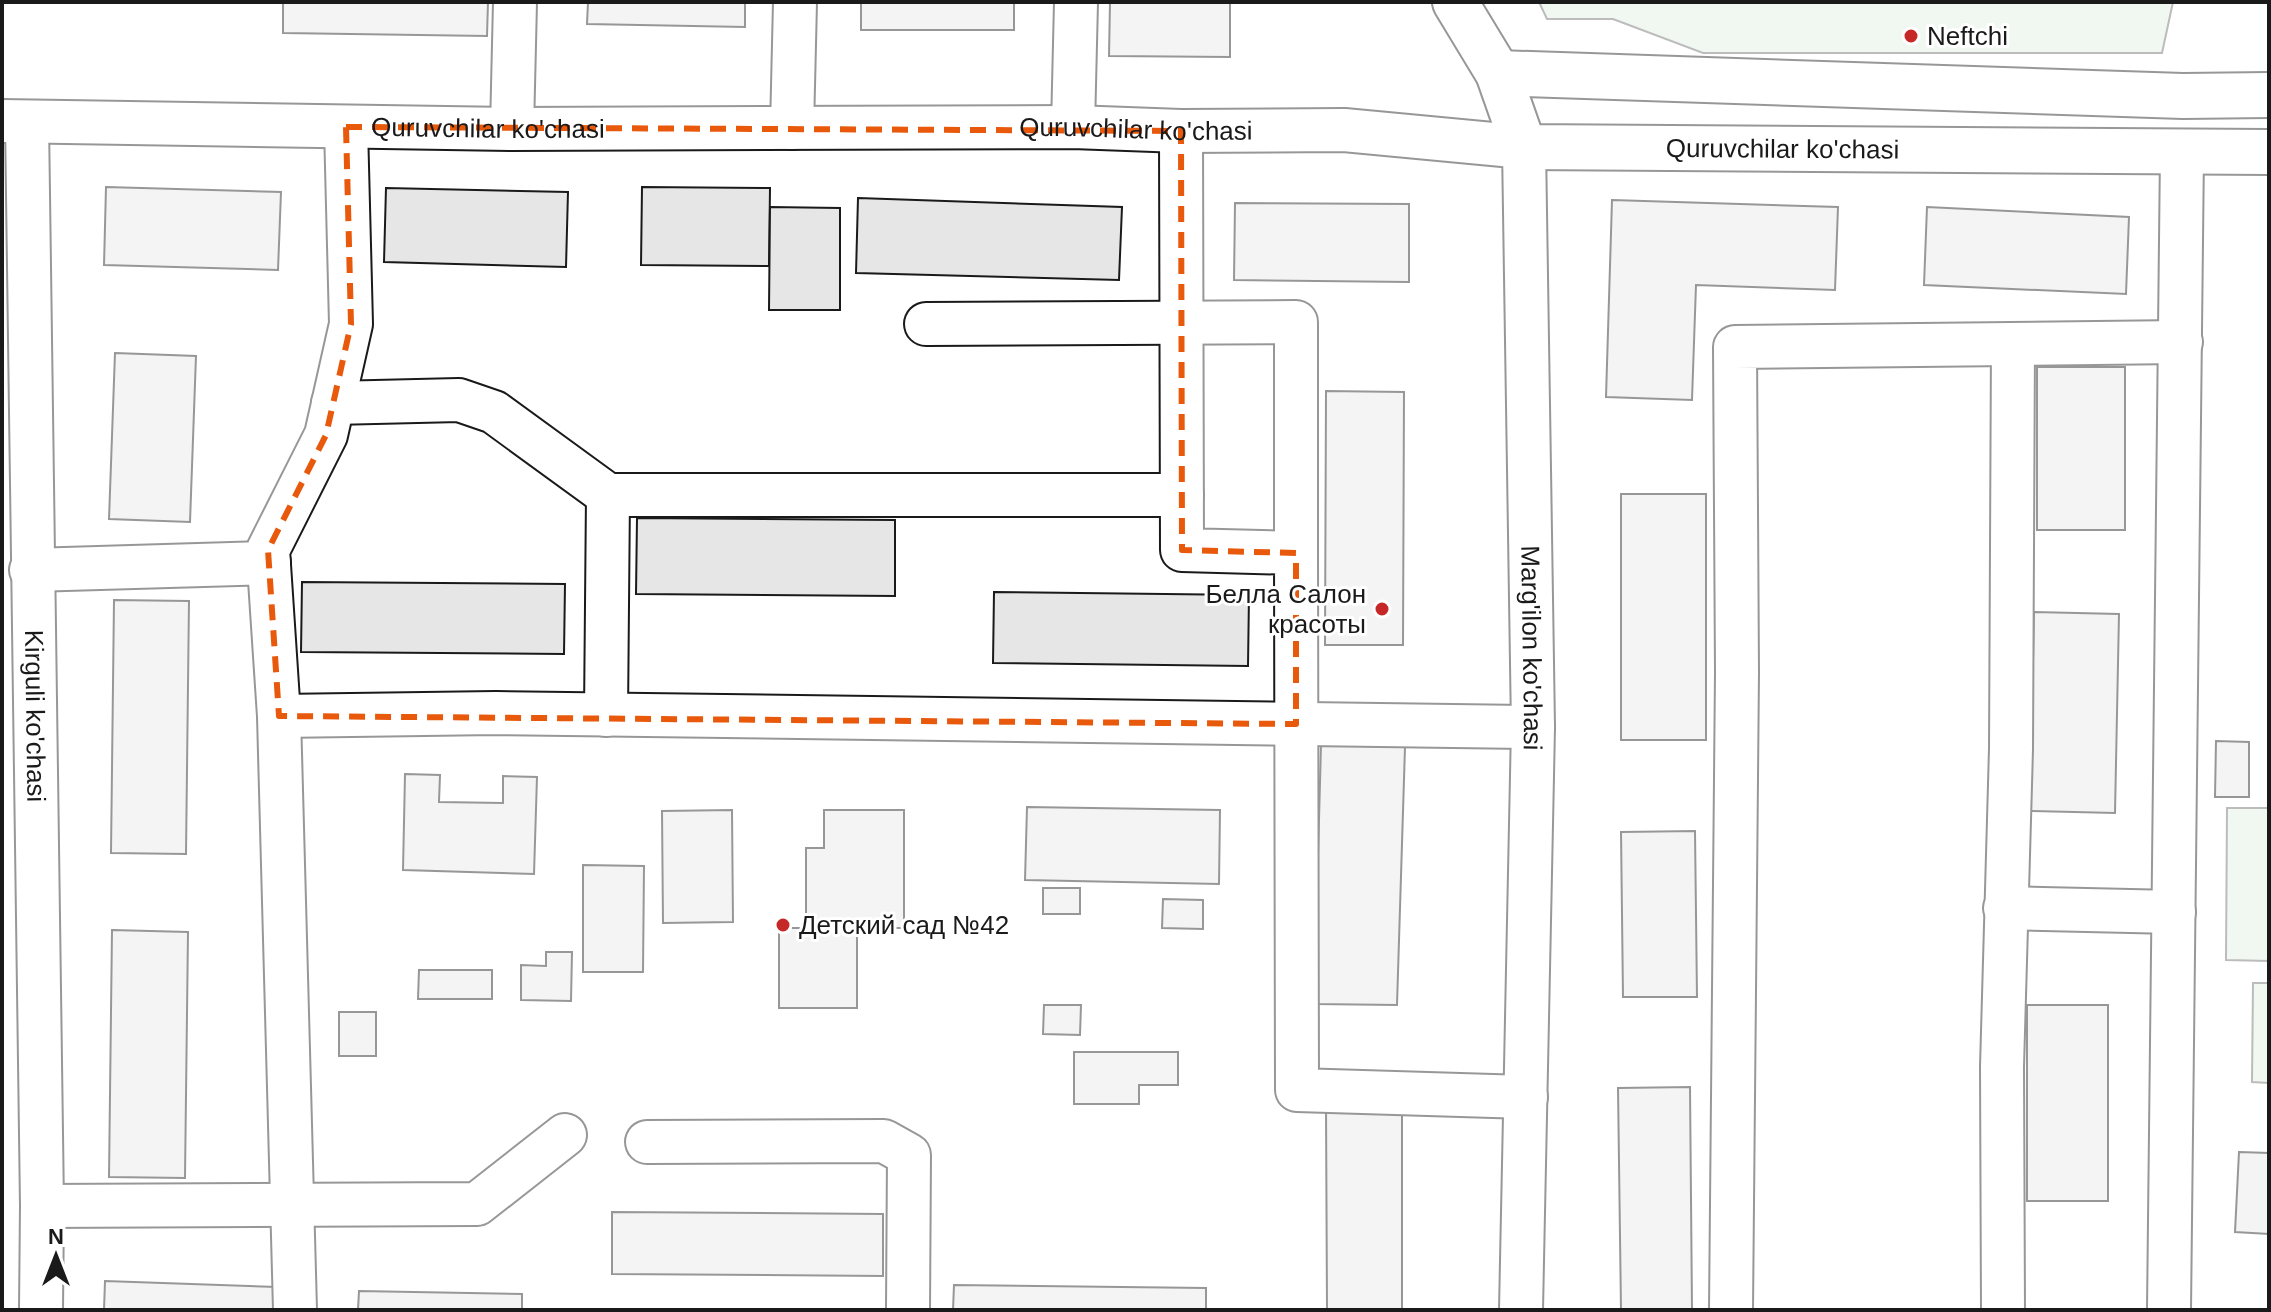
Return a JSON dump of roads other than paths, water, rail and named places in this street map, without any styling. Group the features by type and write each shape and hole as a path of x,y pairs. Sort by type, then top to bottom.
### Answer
{"main road":[{"name":"Marg'ilon ko'chasi","path":"1455,2 1498,73 1524,147"},
{"path":"1498,73 2183,96 2269,95"},
{"name":"Quruvchilar ko'chasi","path":"1524,147 2269,152"}],"street":[{"path":"512,129 515,2"},
{"path":"792,128 795,2"},
{"path":"1073,127 1076,2"},
{"name":"Quruvchilar ko'chasi","path":"14,122 512,129 1073,127 1181,131 1344,130 1524,147"},
{"name":"Kirguli ko'chasi","path":"14,122 31,570 42,1206 41,1310"},
{"path":"295,1310 279,716 268,550 326,435 351,324 346,127"},
{"path":"1181,131 1182,550 1296,553"},
{"name":"Marg'ilon ko'chasi","path":"1521,1310 1533,727 1524,147"},
{"path":"2169,1310 2182,152"},
{"path":"926,324 1296,322 1297,1090 1526,1097"},
{"path":"1731,1310 1737,672 1735,347 2181,342"},
{"path":"2003,1310 2002,1067 2011,734 2013,344"},
{"path":"333,403 459,400 494,412 608,495 1182,495"},
{"path":"606,715 608,495"},
{"path":"31,570 269,563"},
{"path":"279,716 496,713 1533,727"},
{"path":"2005,908 2174,912"},
{"path":"42,1206 477,1204 565,1135"},
{"path":"647,1142 884,1141 909,1155 908,1310"}],"place":[{"name":"Neftchi","path":"1911,36"},
{"name":"Белла Салон красоты","path":"1382,609"},
{"name":"Детский сад №42","path":"783,925"}]}
